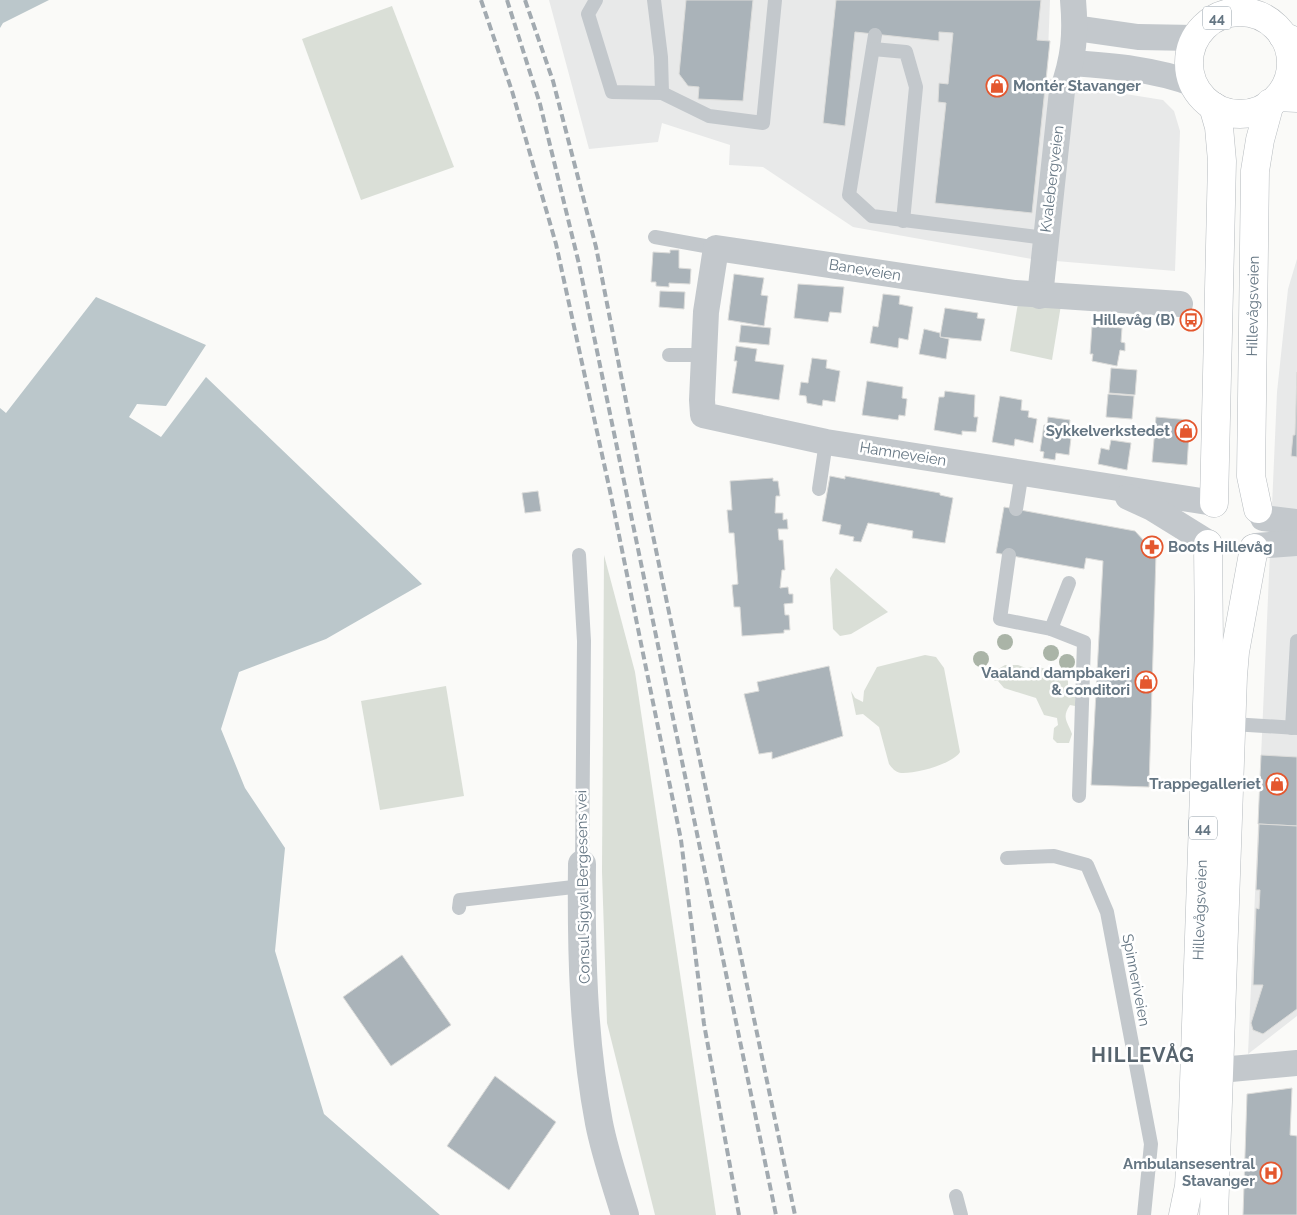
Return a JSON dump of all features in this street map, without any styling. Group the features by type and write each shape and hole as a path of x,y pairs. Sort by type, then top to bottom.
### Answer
{"main road":[{"name":"44","path":"1272,0 1286,36 1290,55 1291,65 1282,99 1255,111 1238,114 1213,106 1202,97 1194,84 1189,61 1206,21 1225,14 1244,12 1263,18 1286,36"},
{"name":"Hillevågsveien","path":"1261,513 1251,476 1254,192 1260,140 1282,99"},
{"name":"44","path":"1208,543 1203,524 1205,515 1214,503 1222,161 1219,127 1213,106"},
{"path":"1214,503 1230,496 1240,496 1250,501 1261,513"},
{"name":"44","path":"1255,547 1262,537 1261,513"},
{"name":"Hillevågsveien","path":"1183,1215 1189,1186 1193,1112 1208,666 1208,543"},
{"path":"1208,543 1225,555 1233,556 1245,554 1255,547"},
{"name":"Hillevågsveien","path":"1214,1215 1235,652 1255,547"}],"street":[{"name":"Kvalebergveien","path":"1040,296 1062,91 1072,63 1075,28 1073,0"},
{"path":"1075,28 1138,37 1206,21"},
{"path":"1072,63 1136,68 1169,74 1194,84"},
{"path":"705,355 706,312 716,248"},
{"name":"Baneveien","path":"716,248 1040,296 1180,304"},
{"name":"Hamneveien","path":"705,355 703,415 826,442 1214,503"},
{"name":"Hamneveien","path":"1105,486 1152,508 1208,543"},
{"path":"1261,513 1297,522"},
{"path":"1255,547 1297,543"},
{"name":"Consul Sigval Bergesens vei","path":"582,875 581,918 587,1047 599,1125 626,1215"},
{"path":"1220,1070 1297,1063"}],"lane":[{"path":"596,0 588,14 612,92 662,93 709,116 764,123 775,0"},
{"path":"654,0 661,57 662,93"},
{"path":"875,35 849,195 872,216 1045,238"},
{"path":"873,49 906,52 916,87 903,220"},
{"path":"655,237 716,248"},
{"path":"669,355 705,355"},
{"path":"819,489 826,442"},
{"path":"1016,510 1022,472"},
{"name":"Consul Sigval Bergesens vei","path":"579,554 584,641 582,875"},
{"path":"1009,555 1000,620 1051,629 1084,642 1079,796"},
{"path":"1051,629 1069,583"},
{"path":"1232,724 1294,728 1297,641"},
{"name":"Spinneriveien","path":"1007,858 1054,856 1087,864 1107,912 1151,1144 1144,1215"},
{"path":"459,908 460,900 582,875"},
{"path":"956,1196 961,1215"}],"shaded area":[{"path":"0,0 49,0 3,23 0,28"},
{"path":"549,0 1050,0 1047,78 1094,89 1163,100 1174,111 1180,131 1175,271 1032,259 853,227 763,167 729,165 730,145 662,123 658,142 589,149"},
{"path":"392,6 454,167 361,200 302,39"},
{"path":"1297,259 1297,1016 1248,1054 1277,392 1288,289"},
{"path":"96,297 206,345 166,406 137,404 129,417 161,437 206,377 422,584 326,639 239,672 221,729 245,788 285,848 275,951 324,1114 440,1215 0,1215 0,408 6,413"},
{"path":"1018,303 1061,305 1052,360 1010,351"},
{"path":"604,555 635,672 716,1215 655,1215 607,1023 602,872"},
{"path":"836,568 888,612 851,634 840,636 833,629 830,578"},
{"path":"925,655 936,657 944,668 960,752 942,764 915,772 901,773 895,771 889,764 879,727 863,714 856,715 851,691 855,698 863,702 864,691 877,667"},
{"path":"1005,665 1018,665 1026,668 1039,667 1056,672 1061,671 1068,676 1068,697 1075,697 1075,706 1070,705 1066,713 1066,720 1072,734 1069,743 1057,743 1053,739 1054,728 1058,725 1057,718 1044,715 1036,698 1004,688 998,681 994,681 995,671"},
{"path":"446,686 464,796 380,810 361,701"}],"building":[{"path":"686,0 753,0 743,101 698,99 699,87 688,86 679,74"},
{"path":"836,0 1041,0 1037,40 1050,41 1032,213 935,203 946,103 938,102 939,83 948,84 953,33 939,32 939,41 855,32 845,126 823,123"},
{"path":"670,250 679,250 679,268 691,269 690,284 669,283 669,287 656,286 656,282 651,282 653,252 670,253"},
{"path":"734,274 764,278 761,295 768,296 764,326 728,320"},
{"path":"798,284 844,287 841,313 830,312 828,322 794,318"},
{"path":"660,291 685,292 684,309 659,307"},
{"path":"883,294 900,296 899,304 913,307 908,340 899,338 898,348 870,343 873,326 878,327"},
{"path":"945,308 978,313 977,318 985,319 981,341 940,337"},
{"path":"741,325 771,328 769,345 739,342"},
{"path":"1092,326 1122,328 1121,342 1125,343 1125,351 1120,350 1117,366 1092,361 1093,354 1090,354"},
{"path":"924,329 940,333 940,337 949,339 946,359 919,354"},
{"path":"736,346 757,349 755,361 784,365 779,400 732,393 737,361 734,361"},
{"path":"812,358 827,360 826,368 840,371 835,402 823,400 822,406 807,403 806,396 799,395 801,382 808,383"},
{"path":"1111,368 1137,370 1135,395 1109,393"},
{"path":"1297,372 1297,457 1291,456 1293,435 1295,435"},
{"path":"867,381 903,387 902,398 907,399 905,416 899,415 898,420 862,415"},
{"path":"945,391 975,395 974,417 978,417 976,432 962,431 962,435 934,430 939,397 944,397"},
{"path":"1108,394 1134,396 1132,419 1106,417"},
{"path":"1000,396 1022,400 1021,410 1029,411 1028,417 1037,419 1033,443 1015,439 1014,446 992,442"},
{"path":"1048,417 1070,420 1069,429 1072,429 1069,455 1056,453 1055,460 1043,458 1044,452 1040,451 1044,425 1047,425"},
{"path":"1156,417 1190,420 1187,465 1152,462"},
{"path":"1111,440 1131,443 1127,470 1098,464 1101,448 1109,450"},
{"path":"830,476 845,479 845,476 940,493 940,495 953,498 945,543 912,538 913,531 868,523 861,542 853,541 854,537 839,534 841,525 822,521"},
{"path":"773,478 773,481 778,481 780,496 776,496 775,513 783,513 783,520 787,519 788,529 778,529 779,540 783,540 785,570 782,570 780,588 788,587 789,594 793,594 793,603 784,604 785,615 789,615 790,630 784,630 784,633 742,636 740,607 734,607 732,585 738,584 734,533 729,533 727,510 732,510 730,481"},
{"path":"538,491 541,511 525,513 522,493"},
{"path":"1004,507 1135,531 1156,554 1149,787 1091,785 1103,561 1086,558 1084,569 996,553"},
{"path":"829,666 843,736 772,759 772,752 759,754 744,694 759,691 757,682"},
{"path":"1261,755 1297,757 1297,826 1258,824"},
{"path":"1259,824 1297,826 1297,1009 1263,1034 1253,1030 1251,1023 1263,985 1253,985 1256,908 1259,909 1260,890 1256,890"},
{"path":"402,955 451,1025 391,1066 343,997"},
{"path":"495,1076 556,1122 509,1190 447,1146"},
{"name":"Ambulansesentral Stavanger","path":"1292,1088 1290,1135 1297,1136 1297,1215 1243,1215 1247,1094"}],"railway":[{"path":"481,0 512,91 556,244 610,491 681,840 704,1024 739,1215"},
{"path":"507,0 540,104 579,264 776,1215"},
{"path":"525,0 553,81 596,247 642,483 795,1215"}],"place":[{"name":"Montér Stavanger","path":"997,86"},
{"name":"Hillevåg (B)","path":"1191,320"},
{"name":"Sykkelverkstedet","path":"1186,431"},
{"name":"Boots Hillevåg","path":"1152,547"},
{"name":"Vaaland dampbakeri & conditori","path":"1146,682"},
{"name":"Trappegalleriet","path":"1277,784"},
{"name":"Ambulansesentral Stavanger","path":"1271,1173"}],"district":[{"name":"HILLEVÅG","path":"1143,1055"}]}
